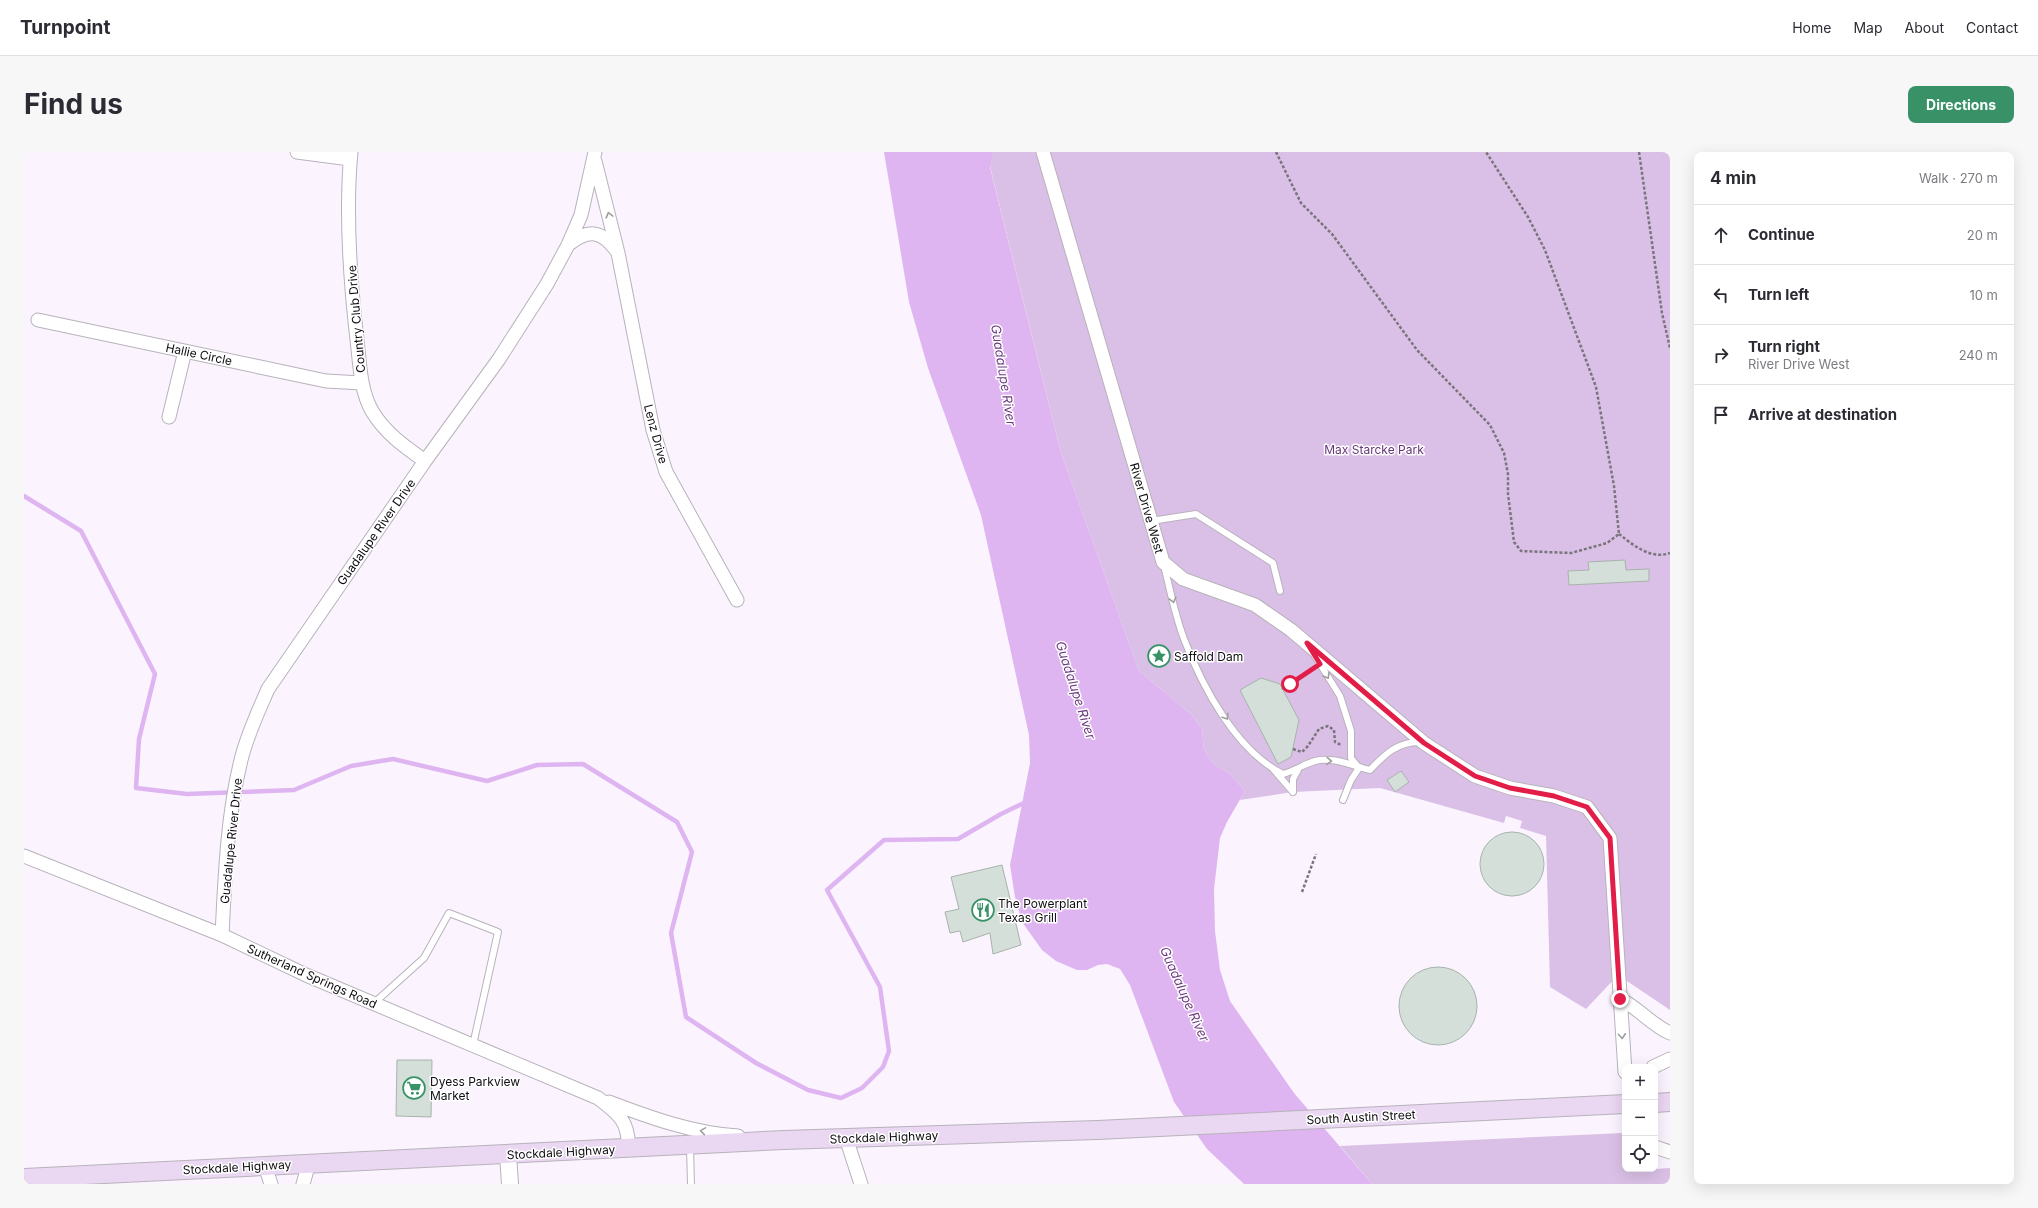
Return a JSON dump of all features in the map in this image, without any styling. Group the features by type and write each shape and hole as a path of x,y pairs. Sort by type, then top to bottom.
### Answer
{"main road":[{"path":"1658,1103 1670,1102"},
{"name":"South Austin Street","path":"1098,1130 1622,1104"},
{"name":"Stockdale Highway","path":"24,1178 91,1179 309,1163 508,1155 784,1140 1098,1130"}],"street":[{"path":"297,152 350,155"},
{"name":"River Drive West","path":"1043,152 1163,562 1183,579 1255,605 1307,643 1424,743 1475,776 1510,788 1554,796 1587,807 1610,838 1624,1064"},
{"name":"Country Club Drive","path":"350,155 349,237 352,294 362,383 372,411 388,433 425,461"},
{"name":"Guadalupe River Drive","path":"222,935 225,872 230,828 241,759 252,725 268,689 425,461 499,359 547,284 568,245 581,215 595,156"},
{"name":"Lenz Drive","path":"595,156 618,253 653,430 666,472 737,600"},
{"name":"Lenz Drive","path":"568,245 581,235 597,233 609,240 618,253"},
{"name":"Hallie Circle","path":"38,320 326,381 362,383"},
{"path":"169,417 185,352"},
{"name":"Sutherland Springs Road","path":"24,856 222,935 306,975 598,1098 670,1124 701,1131 784,1140"},
{"path":"1620,999 1635,1008 1658,1028 1670,1033"},
{"path":"1658,1065 1670,1059"},
{"name":"Sutherland Springs Road","path":"598,1098 614,1109 623,1120 629,1138 628,1149"},
{"path":"846,1138 861,1184"},
{"path":"1658,1148 1670,1152"},
{"path":"508,1155 510,1184"},
{"path":"303,1184 309,1163"},
{"path":"265,1166 271,1184"}],"lane":[{"path":"1151,521 1196,514 1273,563 1280,591"},
{"path":"1163,562 1184,638 1207,688 1238,736 1255,755 1274,769 1284,774 1298,770 1316,761 1332,760 1370,770 1393,748 1411,742 1424,743"},
{"path":"1307,643 1340,696 1351,731 1351,758 1359,768"},
{"path":"1344,800 1351,780 1359,768"},
{"path":"1274,769 1293,792 1293,779 1298,770"},
{"path":"373,1004 424,958 449,913 498,932 473,1045"},
{"path":"690,1145 691,1184"}],"path":[{"path":"1276,152 1302,203 1332,234 1417,350 1490,425 1504,454 1508,474 1508,494 1514,542 1521,551 1571,552 1607,544 1619,534"},
{"path":"1486,152 1528,217 1545,250 1596,387 1614,486 1619,534"},
{"path":"1639,152 1662,313 1670,348"},
{"path":"1619,534 1650,554 1664,555 1670,553"},
{"path":"1282,689 1320,664"},
{"path":"1293,749 1302,752 1308,746 1319,729 1328,726 1334,730 1335,742 1337,745 1351,746"},
{"path":"1302,892 1316,854"}],"green space":[{"name":"Max Starcke Park","path":"994,152 1670,152 1670,1010 1618,975 1586,1009 1550,987 1546,836 1520,828 1522,821 1506,816 1504,823 1380,788 1293,792 1240,800 1245,791 1229,773 1216,766 1209,758 1204,749 1202,729 1191,714 1139,671 1061,453 990,166"},
{"path":"1622,1133 1622,1172 1658,1172 1658,1169 1670,1168 1670,1184 1372,1184 1340,1146"}],"water":[{"name":"Guadalupe River","path":"884,152 994,152 990,167 1061,453 1139,671 1191,714 1202,729 1204,749 1209,758 1216,766 1229,773 1245,791 1227,822 1220,838 1214,889 1215,931 1220,970 1230,1001 1294,1093 1372,1184 1244,1184 1207,1149 1174,1102 1130,985 1120,969 1107,964 1098,965 1087,970 1077,970 1056,961 1042,950 1022,922 1015,897 1010,865 1030,763 1029,735 981,515 928,368 909,302"}],"building":[{"path":"1625,560 1626,570 1649,569 1649,581 1569,585 1568,571 1589,570 1588,562"},
{"path":"1261,678 1280,684 1299,720 1291,757 1278,764 1240,690"},
{"path":"1401,771 1409,782 1395,792 1387,780"},
{"path":"1506,832 1518,832 1535,841 1542,852 1544,864 1542,876 1535,887 1518,896 1506,896 1494,891 1485,882 1480,870 1480,858 1485,846 1494,837"},
{"name":"The Powerplant Texas Grill","path":"1002,865 1021,945 993,954 990,933 963,942 960,931 950,933 945,912 959,909 951,877"},
{"path":"1438,967 1453,970 1465,979 1474,991 1477,1006 1474,1021 1465,1033 1453,1042 1438,1045 1423,1042 1411,1033 1402,1021 1399,1006 1402,991 1411,979 1423,970"},
{"name":"Dyess Parkview Market","path":"397,1060 432,1060 431,1117 396,1116"}],"waterway":[{"path":"24,496 81,531 155,674 139,739 136,788 187,794 294,790 351,766 393,759 487,781 537,765 583,764 677,822 692,852 671,933 686,1017 756,1063 808,1090 841,1098 862,1088 883,1067 889,1051 880,987 827,890 884,840 958,839 1001,814 1026,802"}],"place":[{"name":"Saffold Dam","path":"1159,656"},
{"name":"The Powerplant Texas Grill","path":"983,910"},
{"name":"Dyess Parkview Market","path":"414,1088"}],"route":[{"path":"1290,684 1320,664 1307,643 1424,743 1475,776 1510,788 1554,796 1587,807 1610,838 1620,999"}]}
